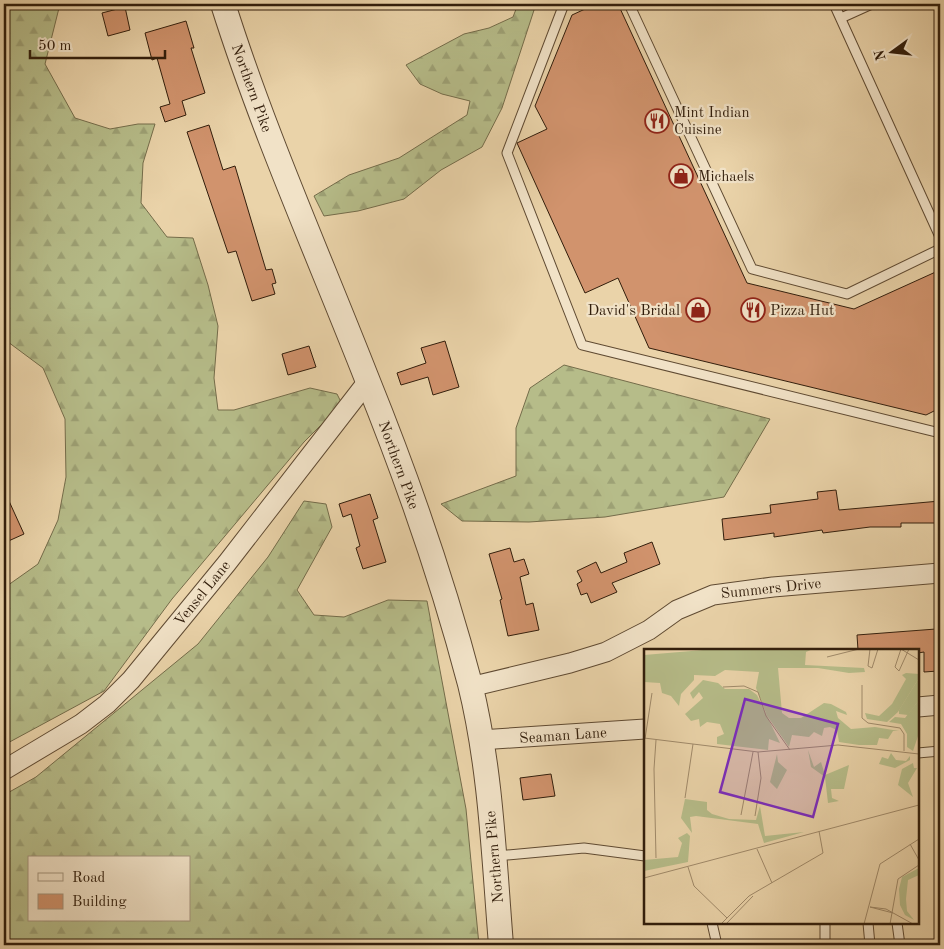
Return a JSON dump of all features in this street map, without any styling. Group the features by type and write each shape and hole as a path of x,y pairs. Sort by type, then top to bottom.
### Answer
{"street":[{"name":"Northern Pike","path":"223,4 267,130 394,447 440,582 470,687 480,740 494,856 501,945"},
{"name":"Vensel Lane","path":"4,770 81,724 107,704 131,680 226,563 368,381"},
{"name":"Summers Drive","path":"470,687 570,663 606,652 649,630 677,610 713,595 773,587 940,573"},
{"path":"919,707 940,705"},
{"name":"Seaman Lane","path":"480,740 644,729"}],"lane":[{"path":"564,4 507,153 582,345 940,433"},
{"path":"629,4 752,269 847,294 940,249"},
{"path":"834,4 940,237"},
{"path":"841,18 872,4"},
{"path":"919,753 940,751"},
{"path":"494,856 584,848 644,856"},
{"path":"712,924 717,945"},
{"path":"825,924 825,945"},
{"path":"868,924 870,945"},
{"path":"897,924 900,945"}],"green space":[{"path":"4,4 60,4 45,64 75,118 110,129 138,124 155,124 143,163 141,203 167,237 193,238 208,285 218,326 214,378 218,410 234,410 310,388 337,394 342,404 304,442 172,599 104,691 4,745 4,588 38,564 58,520 66,477 65,419 43,368 4,339"},
{"path":"518,4 536,4 502,108 482,147 441,170 404,199 358,211 324,216 314,196 349,175 399,158 467,115 470,101 442,94 420,84 406,65 464,34 489,28 513,17"},
{"path":"564,365 770,419 724,497 605,517 529,522 462,521 441,504 516,476 516,428 530,388"},
{"path":"304,501 326,504 332,527 297,590 314,615 344,617 388,600 427,601 466,809 479,945 4,945 4,795 36,777 198,644 268,557"}],"building":[{"path":"596,4 618,4 747,283 854,309 940,270 940,408 926,415 649,348 618,278 585,293 517,143 547,129 535,106 572,15"},
{"path":"125,7 130,30 108,36 102,13"},
{"path":"186,21 194,48 191,48 205,93 182,101 186,115 165,122 160,107 170,104 157,58 152,60 145,33"},
{"path":"209,125 223,170 235,166 266,270 272,269 276,283 272,284 275,294 252,301 236,251 228,253 187,132"},
{"path":"445,341 459,387 433,395 428,377 401,385 397,373 426,363 421,348"},
{"path":"309,346 316,367 288,375 282,354"},
{"path":"4,490 24,534 4,543"},
{"path":"836,490 839,510 940,501 940,523 901,523 901,527 870,527 823,533 822,530 774,537 774,533 724,540 722,519 771,513 770,505 818,499 817,492"},
{"path":"370,494 378,518 373,520 386,562 363,569 356,548 360,546 351,514 343,517 339,504"},
{"path":"652,542 660,564 612,583 617,592 591,603 587,593 581,595 577,584 582,581 577,571 596,562 601,573 627,562 624,553"},
{"path":"510,548 514,562 524,559 529,574 520,577 526,605 533,603 539,630 508,636 500,600 502,599 489,554"},
{"path":"936,629 938,671 924,672 924,652 919,653 919,649 858,649 857,635"},
{"path":"551,774 555,796 523,800 520,778"}],"place":[{"name":"Mint Indian Cuisine","path":"657,121"},
{"name":"Michaels","path":"681,176"},
{"name":"David's Bridal","path":"698,310"},
{"name":"Pizza Hut","path":"753,310"}]}
